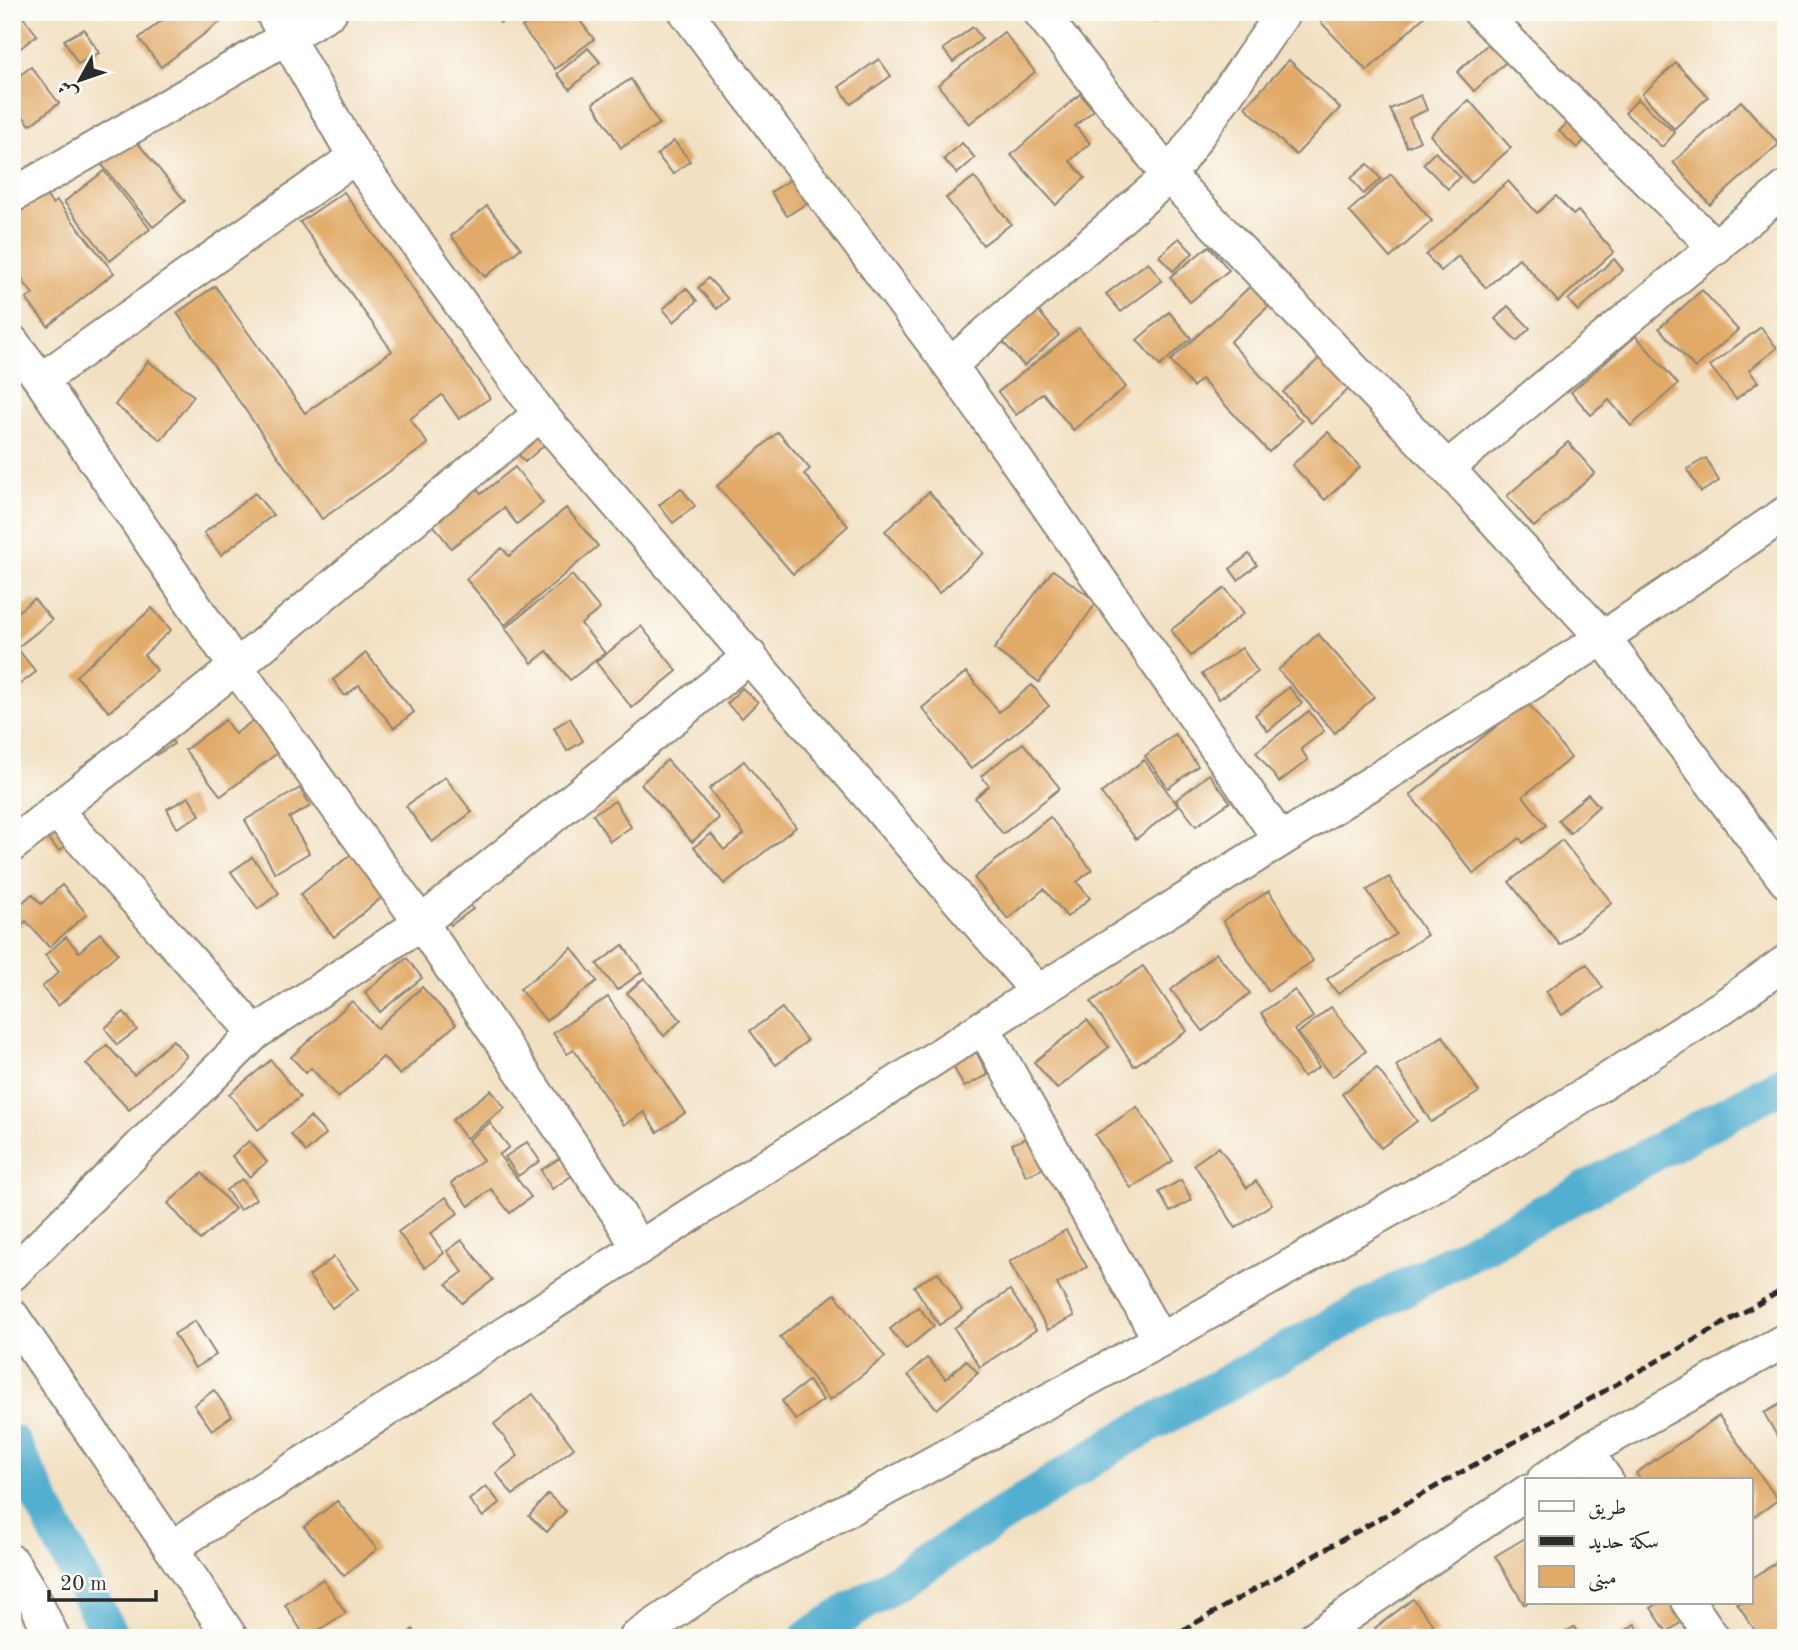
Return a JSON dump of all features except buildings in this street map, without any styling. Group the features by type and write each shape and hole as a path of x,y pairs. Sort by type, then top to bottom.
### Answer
{"street":[{"path":"12,196 280,24 330,12"},
{"path":"686,12 950,365 1280,839"},
{"path":"1040,12 1169,176 1447,468 1603,638 1786,881"},
{"path":"950,365 1169,176 1284,12"},
{"path":"1480,12 1716,248"},
{"path":"280,24 355,157 540,414 1038,992"},
{"path":"41,380 355,157"},
{"path":"1447,468 1786,188"},
{"path":"12,342 41,380 236,667 421,923 619,1215 638,1248"},
{"path":"12,845 236,667 540,414"},
{"path":"172,1548 1038,992 1603,638 1786,513"},
{"path":"12,1274 255,1032 421,923 750,656"},
{"path":"55,810 255,1032"},
{"path":"636,1638 736,1570 1160,1340 1513,1140 1724,1006 1786,962"},
{"path":"983,1027 1160,1340"},
{"path":"12,1316 172,1548 230,1638"},
{"path":"1547,1478 1586,1451 1786,1340"},
{"path":"1586,1451 1605,1478"},
{"path":"1314,1638 1525,1493"},
{"path":"12,1562 22,1601 53,1638"},
{"path":"1690,1604 1713,1638"}],"waterway":[{"path":"808,1638 1121,1440 1786,1082"},
{"path":"12,1443 111,1638"}],"railway":[{"path":"1169,1638 1786,1288"}]}
